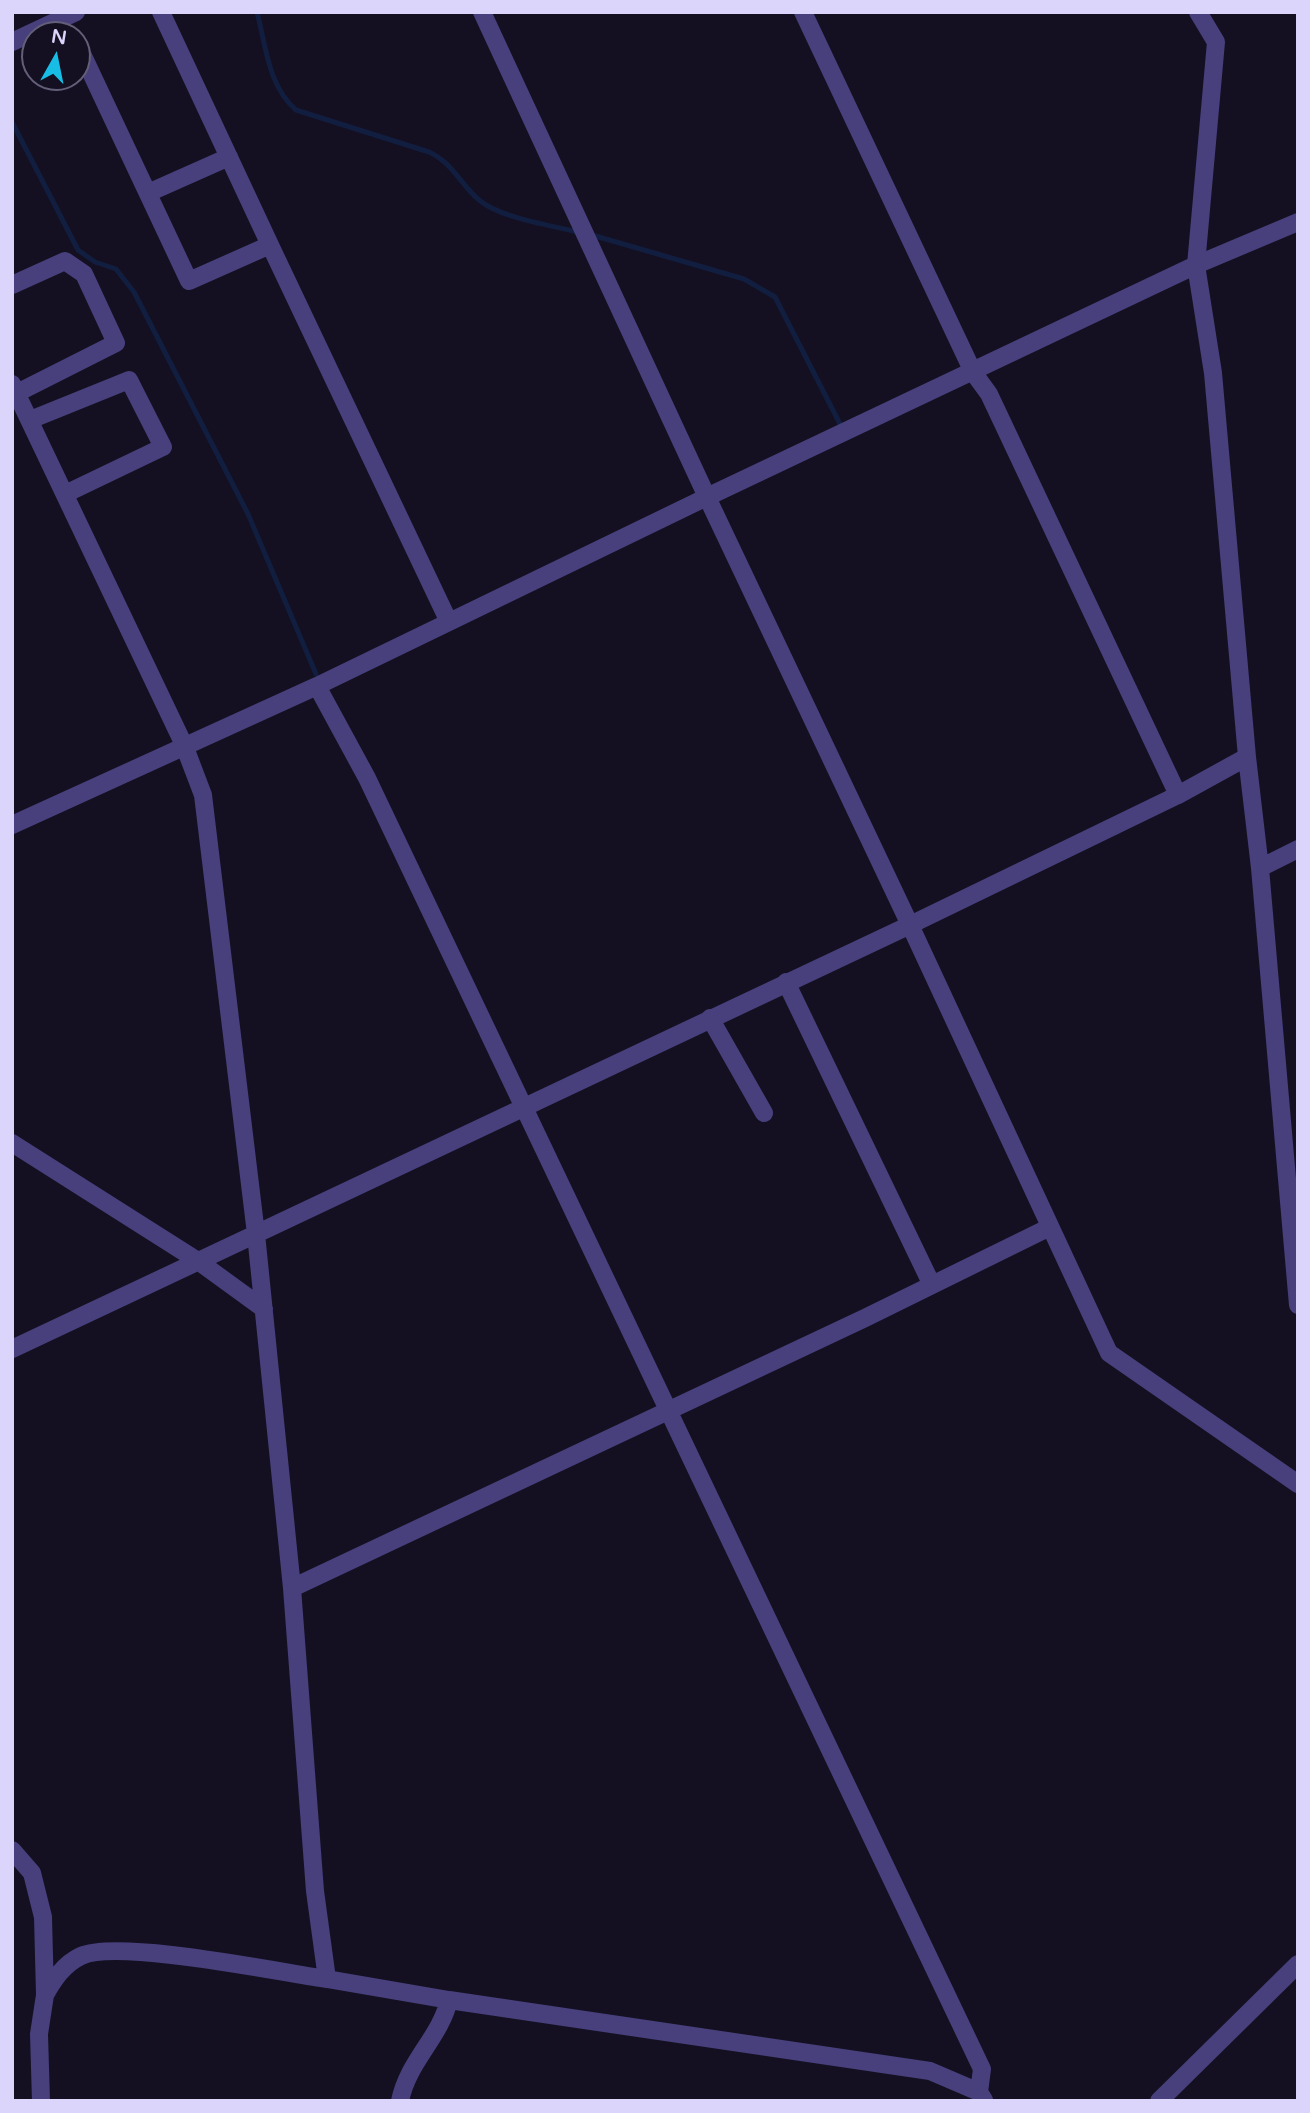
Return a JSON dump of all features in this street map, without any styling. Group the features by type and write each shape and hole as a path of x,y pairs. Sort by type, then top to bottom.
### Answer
{"street":[{"path":"161,12 448,620"},
{"path":"482,12 1109,1353 1298,1484"},
{"path":"803,12 972,372 989,394 1178,795"},
{"path":"1198,12 1216,42 1196,265 1213,373 1247,757 1292,1161 1298,1305"},
{"path":"12,43 71,15"},
{"path":"91,73 189,281 270,245"},
{"path":"148,193 229,157"},
{"path":"12,825 317,686 448,620 1196,265 1298,222"},
{"path":"12,285 65,261 84,274 116,343 15,388 184,745 203,795 264,1309 292,1588 315,1891 327,1979"},
{"path":"30,421 128,380 163,447 65,494"},
{"path":"45,1994 58,1973 82,1956 105,1951 144,1952 930,2071 982,2096 982,2069 367,778 317,686"},
{"path":"12,1349 910,925 1178,795 1247,757"},
{"path":"1260,868 1298,849"},
{"path":"786,982 931,1283"},
{"path":"710,1018 764,1113"},
{"path":"12,1143 198,1261 264,1309"},
{"path":"292,1588 865,1318 931,1283 1050,1227"},
{"path":"12,1850 32,1873 40,1906 45,1994 39,2034 41,2101"},
{"path":"1160,2100 1298,1964"},
{"path":"400,2101 404,2079 446,2015 449,2000"}],"waterway":[{"path":"257,12 274,77 279,89 296,110 429,152 444,162 472,194 499,212 577,232"},
{"path":"12,122 78,250 95,262 116,269 134,292 248,514 316,674"},
{"path":"592,235 744,279 775,297 840,424"}]}
